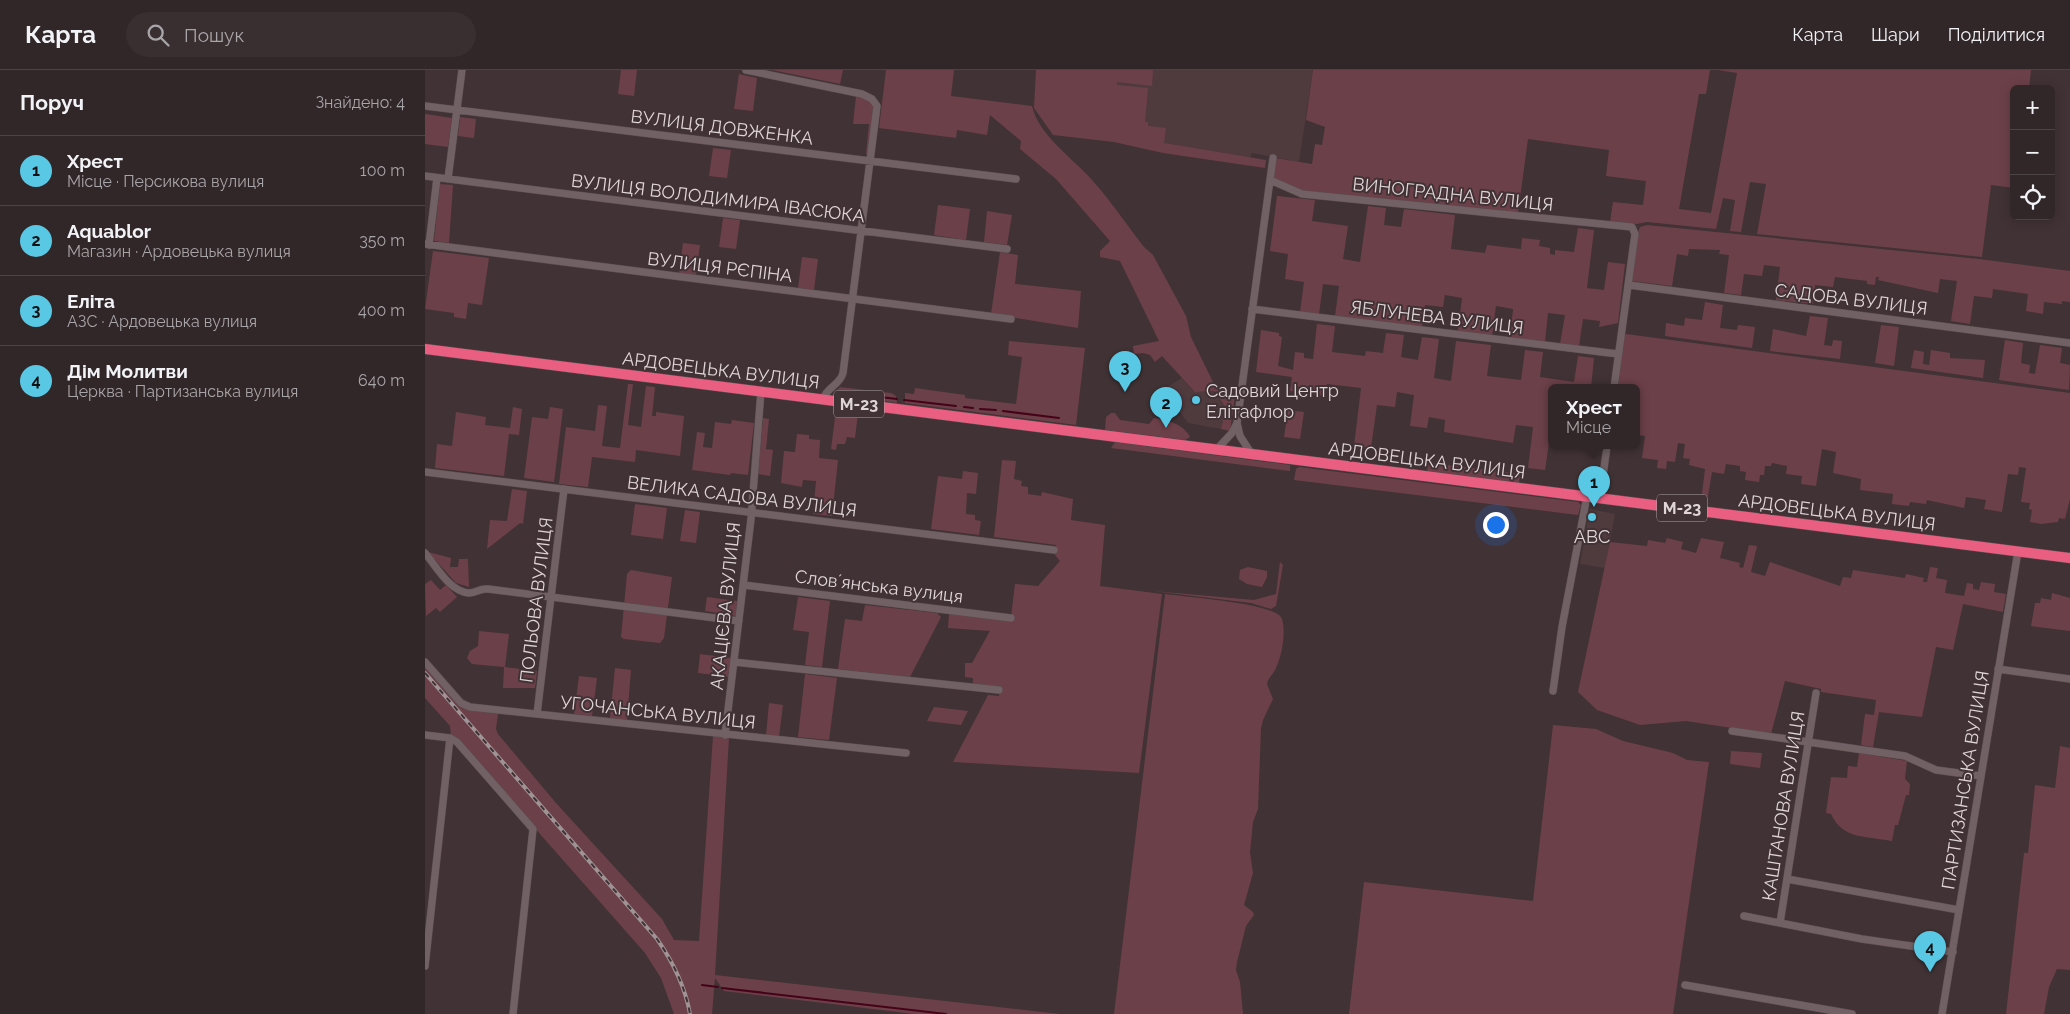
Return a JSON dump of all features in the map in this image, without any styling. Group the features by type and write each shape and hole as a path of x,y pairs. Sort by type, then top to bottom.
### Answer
{"highway":[{"name":"АРДОВЕЦЬКА ВУЛИЦЯ","path":"425,349 2070,558"}],"street":[{"path":"448,179 462,70"},
{"path":"746,70 863,94 872,99 877,106 843,377 829,390 823,399"},
{"name":"ВУЛИЦЯ ДОВЖЕНКА","path":"425,106 1016,179"},
{"path":"1217,449 1232,433 1237,423 1273,158"},
{"name":"ВУЛИЦЯ ВОЛОДИМИРА ІВАСЮКА","path":"425,176 1007,249"},
{"path":"427,245 437,178"},
{"name":"ВИНОГРАДНА ВУЛИЦЯ","path":"1270,180 1302,194 1628,226 1634,229 1629,285"},
{"name":"ВУЛИЦЯ РЄПІНА","path":"427,245 1011,319"},
{"path":"1615,384 1629,285"},
{"name":"САДОВА ВУЛИЦЯ","path":"1629,285 2070,343"},
{"name":"ЯБЛУНЕВА ВУЛИЦЯ","path":"1254,309 1619,354"},
{"name":"АКАЦІЄВА ВУЛИЦЯ","path":"725,734 744,585 761,391"},
{"path":"1237,423 1240,436 1251,453"},
{"path":"1600,498 1607,449"},
{"name":"ВЕЛИКА САДОВА ВУЛИЦЯ","path":"425,472 1054,550"},
{"name":"ПОЛЬОВА ВУЛИЦЯ","path":"537,714 564,489"},
{"path":"1553,691 1562,627 1587,496"},
{"name":"ПАРТИЗАНСЬКА ВУЛИЦЯ","path":"1942,1014 2018,551"},
{"path":"425,553 452,585 461,591 473,593 479,588 739,621"},
{"name":"Словʼянська вулиця","path":"744,585 1011,618"},
{"name":"УГОЧАНСЬКА ВУЛИЦЯ","path":"425,662 465,705 906,753"},
{"path":"735,662 999,690"},
{"path":"1998,669 2070,679"},
{"name":"КАШТАНОВА ВУЛИЦЯ","path":"1780,923 1816,693"},
{"path":"1732,731 1905,756 1936,770 1981,776"},
{"path":"425,735 448,737 457,742 533,829 513,1014"},
{"path":"425,966 448,737"},
{"path":"1787,880 1959,910"},
{"name":"КАШТАНОВА ВУЛИЦЯ","path":"1744,916 1862,939 1953,952"},
{"path":"1685,985 1852,1014"}],"shaded area":[{"path":"621,70 637,70 634,96 618,94"},
{"path":"772,70 843,70 840,84"},
{"path":"886,70 954,70 951,96 1032,106 1036,117 1049,137 1092,180 1144,247 1153,255 1186,316 1191,337 1213,382 1235,396 1230,431 1221,429 1226,408 1214,391 1195,392 1162,356 1155,362 1150,355 1143,353 1134,354 1133,346 1159,341 1120,261 1100,257 1100,251 1110,241 1056,179 1020,149 1021,141 990,115 987,135 957,130 956,138 879,128"},
{"path":"1036,70 1153,70 1152,86 1117,82 1117,85 1148,88 1145,122 1148,122 1148,126 1166,128 1164,143 1266,160 1265,168 1163,153 1114,142 1053,135 1034,108"},
{"path":"1117,70 1313,70 1299,162 1252,153 1250,158 1115,136"},
{"path":"1313,70 1710,70 1706,94 1699,94 1679,209 1711,213 1737,73 1718,70 2031,70 2029,85 2010,85 2010,187 1991,185 1982,257 1757,234 1766,184 1750,182 1741,232 1730,231 1735,200 1723,198 1716,229 1647,222 1637,224 1610,222 1613,202 1643,205 1646,181 1606,176 1609,150 1528,139 1518,213 1307,193 1273,179 1275,158 1312,164 1315,144 1322,145 1325,127 1306,120"},
{"path":"739,74 757,78 753,111 734,109"},
{"path":"856,96 868,99 874,108 869,154 866,154 869,124 853,124"},
{"path":"425,114 452,118 448,147 425,144"},
{"path":"460,117 476,119 474,138 458,136"},
{"path":"713,148 731,150 727,178 709,176"},
{"path":"440,184 453,185 449,243 434,241"},
{"path":"1277,196 1315,200 1312,221 1348,226 1343,259 1360,262 1368,206 1386,208 1384,225 1401,227 1404,209 1455,215 1451,249 1485,253 1487,245 1521,249 1522,238 1540,240 1539,246 1550,248 1550,254 1555,255 1555,250 1574,252 1578,228 1594,230 1587,288 1604,290 1608,262 1625,264 1618,323 1599,327 1600,321 1583,319 1579,346 1560,344 1565,315 1548,313 1545,342 1510,338 1513,309 1496,306 1492,336 1458,331 1462,298 1445,295 1443,307 1425,305 1422,327 1335,316 1339,286 1323,284 1319,314 1300,312 1304,282 1285,279 1288,254 1270,251"},
{"path":"938,205 970,209 966,240 934,235"},
{"path":"987,211 1012,215 1007,245 984,242"},
{"path":"723,218 740,220 736,249 719,247"},
{"path":"1647,225 1979,259 2070,271 2070,302 2062,301 2062,304 2044,302 2043,314 2026,311 2028,294 1993,289 1992,298 1974,296 1970,324 1951,321 1957,281 1940,279 1938,293 1878,280 1879,277 1876,277 1875,285 1867,284 1867,281 1835,277 1833,287 1815,285 1813,304 1776,300 1780,267 1764,265 1762,276 1744,274 1741,295 1724,293 1729,255 1719,254 1720,250 1689,249 1688,256 1677,254 1672,286 1632,281 1638,232 1640,227"},
{"path":"683,243 700,245 696,275 679,273"},
{"path":"433,251 489,258 482,305 468,303 466,319 454,317 454,313 425,309"},
{"path":"1000,252 1018,255 1015,284 1081,291 1078,328 991,314"},
{"path":"802,257 818,259 814,290 798,288"},
{"path":"1705,302 1723,305 1720,328 1737,330 1738,325 1755,327 1752,348 1665,336 1666,323 1684,326 1685,318 1702,320"},
{"path":"1810,316 1828,318 1824,345 1832,346 1833,340 1842,341 1840,359 1770,351 1773,329 1806,336"},
{"path":"1317,324 1335,326 1332,352 1365,356 1366,351 1383,353 1386,333 1404,335 1401,357 1418,360 1422,337 1439,339 1434,378 1451,381 1456,341 1491,345 1487,376 1521,380 1525,350 1543,352 1540,377 1574,382 1578,356 1594,358 1591,384 1548,384 1548,449 1545,470 1528,468 1533,427 1516,425 1513,443 1444,432 1445,420 1429,417 1427,428 1410,426 1414,395 1397,392 1395,407 1377,405 1371,448 1354,446 1361,388 1327,384 1325,396 1290,391 1292,377 1256,372 1261,330 1279,333 1279,336 1282,337 1278,366 1293,370 1295,352 1304,353 1304,358 1313,359"},
{"path":"1881,325 1899,327 1894,366 1875,363"},
{"path":"1626,334 2070,393 2070,499 2065,519 2059,518 2058,522 2041,524 2030,522 2032,510 2029,509 2030,503 2021,502 2026,468 2019,467 2018,475 2008,474 2002,512 1984,509 1986,500 1966,497 1964,508 1927,500 1926,504 1910,502 1909,506 1892,504 1893,494 1860,490 1861,479 1833,473 1836,452 1822,449 1816,486 1801,484 1802,476 1786,474 1787,466 1772,463 1771,466 1765,466 1764,475 1760,475 1759,482 1745,480 1746,472 1740,471 1740,466 1726,464 1724,474 1712,472 1707,502 1701,501 1705,469 1689,465 1690,459 1683,458 1685,444 1678,443 1675,462 1667,461 1666,469 1657,468 1658,460 1642,458 1645,436 1640,435 1640,384 1618,384 1624,336"},
{"path":"2005,340 2023,343 2021,363 2030,365 2029,373 2035,374 2040,345 2062,348 2060,363 2070,365 2069,390 1999,380"},
{"path":"1009,341 1085,348 1076,425 905,403 905,393 914,394 915,388 965,395 965,398 1016,404 1022,357 1008,355"},
{"path":"1914,350 1924,352 1923,364 1929,365 1931,350 1950,353 1950,358 1985,360 1983,378 1911,368"},
{"name":"Садовий Центр Елітафлор","path":"1182,378 1195,392 1213,391 1226,408 1221,429 1188,423 1177,408 1167,387"},
{"path":"628,384 633,384 628,425 641,427 646,386 655,387 652,416 656,416 656,412 684,416 680,456 636,450 635,462 592,457 588,487 559,484 566,427 595,431 598,405 607,406 602,446 620,448"},
{"path":"840,387 891,393 896,396 897,403 833,394"},
{"path":"513,407 522,409 519,435 509,434 504,476 435,468 437,444 452,446 456,412 486,417 485,425 510,428"},
{"path":"550,407 563,409 554,482 524,478 532,417 548,419"},
{"path":"836,410 858,413 855,438 847,437 845,444 837,444 836,450 831,449"},
{"path":"1288,410 1304,412 1300,439 1284,437"},
{"path":"1111,413 1115,413 1120,420 1149,424 1154,418 1169,421 1184,429 1190,437 1185,440 1105,430 1106,417"},
{"path":"763,418 769,419 766,449 773,450 770,476 758,474"},
{"path":"732,420 754,423 748,475 731,473 730,475 692,470 697,432 705,433 703,447 712,448 715,422 731,424"},
{"path":"797,434 809,435 809,439 820,440 819,458 838,460 832,516 813,514 816,481 803,480 802,487 781,483 784,451 795,452"},
{"path":"1115,442 1290,465 1290,471 1111,448"},
{"path":"1002,460 1016,461 1014,479 1022,481 1021,486 1028,487 1028,494 1041,496 1042,492 1073,499 1071,520 1105,525 1100,586 1162,594 1139,773 953,762 988,695 999,696 1000,687 973,685 973,678 965,677 965,663 972,663 990,631 948,628 949,614 1011,617 1015,584 1038,586 1060,561 1055,555 1056,545 994,537"},
{"path":"1431,463 1520,474 1519,483 1427,471 1428,465"},
{"path":"1299,467 1578,502 1581,505 1578,515 1294,480 1296,469"},
{"path":"963,471 978,473 976,494 967,493 966,514 975,515 975,520 981,521 979,535 931,529 938,476 962,479"},
{"path":"512,489 527,491 523,524 520,523 487,549 490,520 507,521"},
{"path":"635,504 667,508 663,539 631,535"},
{"path":"1590,509 1615,514 1605,568 1580,564"},
{"path":"685,510 700,512 696,543 680,541"},
{"path":"1667,538 1683,542 1681,549 1696,553 1701,538 1724,542 1720,558 1740,563 1739,567 1743,568 1749,545 1757,546 1751,572 1765,576 1770,562 1840,586 1843,577 1851,578 1853,570 1905,578 1906,574 1924,578 1923,582 1927,582 1930,567 1938,568 1936,578 1947,580 1945,593 1964,596 1967,583 1973,584 1973,589 1979,590 1981,582 1995,584 1994,592 2006,594 2003,612 1963,604 1953,650 1936,647 1922,717 1879,712 1873,747 1861,745 1865,714 1874,715 1876,700 1821,692 1821,689 1785,681 1771,734 1686,721 1640,725 1597,710 1578,692 1610,542 1647,546 1648,540 1665,543"},
{"path":"428,552 451,558 450,567 458,567 459,559 468,559 469,587 456,583"},
{"path":"1280,562 1283,565 1276,606 1271,609 1251,603 1153,591 1254,600 1276,594"},
{"path":"1248,567 1267,571 1267,577 1262,587 1247,584 1239,579 1240,570"},
{"path":"631,570 672,577 664,638 660,643 624,639 621,637 627,574"},
{"path":"431,580 440,590 446,585 457,597 440,612 436,608 426,616 425,584"},
{"path":"2052,593 2070,598 2070,631 2031,626 2035,603 2040,603 2041,598 2051,600"},
{"path":"1165,594 1248,605 1277,613 1282,619 1283,644 1280,657 1267,684 1273,699 1261,728 1258,809 1253,822 1250,852 1253,873 1244,905 1254,915 1246,926 1236,970 1240,982 1243,1014 1114,1014"},
{"path":"707,597 737,601 736,616 705,611"},
{"path":"798,597 830,601 822,667 805,665 809,632 793,630"},
{"path":"865,605 937,613 941,617 910,677 838,669 845,619 862,621"},
{"path":"479,631 509,634 505,667 537,671 535,688 503,688 504,667 472,664 467,658 470,651 478,646"},
{"path":"700,654 731,658 728,677 698,673"},
{"path":"425,665 461,706 469,710 498,714 496,729 498,734 556,803 662,919 674,940 699,941 713,736 729,738 715,975 1060,1014 914,1014 724,991 715,978 712,1014 674,1014 661,978 645,953 451,735 450,726 425,698"},
{"path":"615,668 631,670 627,720 610,718"},
{"path":"805,674 837,678 829,740 798,737"},
{"path":"579,676 597,678 592,716 574,714"},
{"path":"769,703 783,705 779,737 766,736"},
{"path":"934,707 968,711 961,725 927,721"},
{"path":"1553,725 1596,729 1623,741 1673,753 1687,760 1709,762 1673,1014 1349,1014 1364,882 1533,901"},
{"path":"2060,746 2070,748 2070,970 2057,969 2049,987 2044,1014 2006,1014 2024,853 2028,853 2035,785 2055,788"},
{"path":"1731,751 1762,753 1760,768 1730,764"},
{"path":"1859,753 1907,761 1905,779 1910,784 1909,795 1906,795 1898,825 1895,825 1892,841 1849,833 1836,822 1831,814 1826,813 1831,777 1847,778 1848,766 1857,767"}],"waterway":[{"path":"838,392 897,399"},
{"path":"904,400 956,406"},
{"path":"964,407 973,408"},
{"path":"980,409 996,410"},
{"path":"1003,411 1059,418"},
{"path":"702,985 718,987"},
{"path":"722,988 946,1014"}],"railway":[{"path":"425,673 657,939 678,975 690,1014"}],"place":[{"name":"Еліта","path":"1125,392"},
{"name":"Садовий Центр Елітафлор","path":"1196,400"},
{"name":"Aquablor","path":"1166,428"},
{"name":"Хрест","path":"1594,507"},
{"name":"ABC","path":"1592,517"},
{"name":"Дім Молитви","path":"1930,972"}]}
